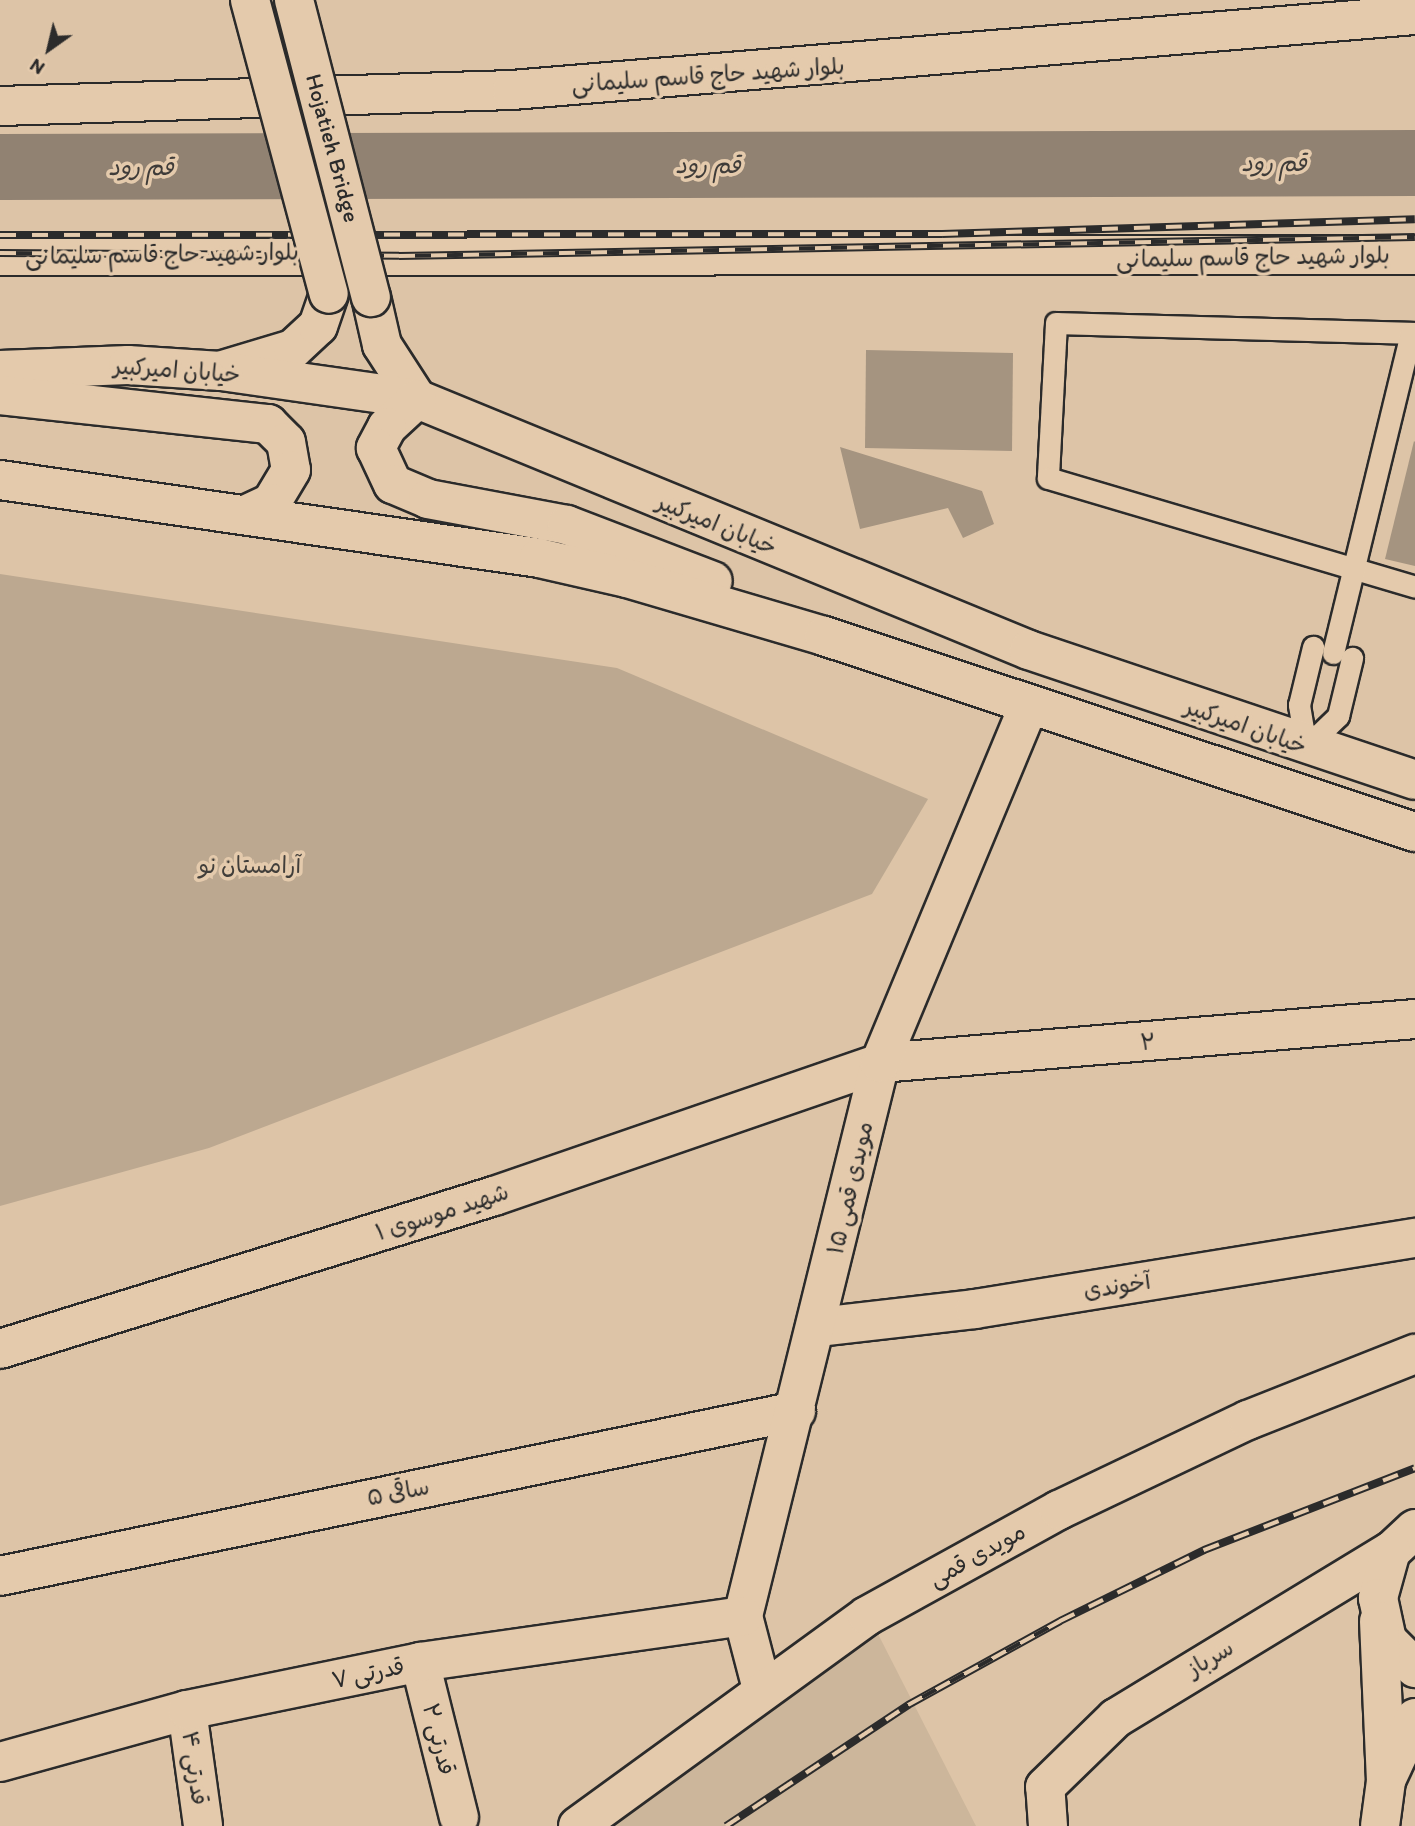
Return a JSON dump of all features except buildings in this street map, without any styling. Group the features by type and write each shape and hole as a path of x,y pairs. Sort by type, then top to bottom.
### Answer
{"main road":[{"name":"Hojatieh Bridge","path":"221,370 293,349 318,326 329,294 250,0"},
{"name":"Hojatieh Bridge","path":"294,0 382,345 417,399"},
{"name":"بلوار شهید حاج قاسم سلیمانی","path":"0,106 526,89 1415,15"},
{"name":"بلوار شهید حاج قاسم سلیمانی","path":"0,256 1415,255"},
{"name":"خیابان امیرکبیر","path":"0,370 128,365 221,370 417,399 573,468 1029,650 1306,747 1415,780"},
{"path":"0,395 268,424 286,442 292,470 271,503 245,515"},
{"path":"417,399 387,427 376,449 381,468 400,488 428,499 567,524 696,573 824,636"},
{"path":"0,480 539,558 824,636 1415,832"},
{"name":"مویدی قمی ۱۵","path":"762,1689 743,1616 818,1327 880,1063 1029,705"},
{"path":"1353,762 1415,764"},
{"name":"۲","path":"880,1063 1415,1019"},
{"name":"شهید موسوی ۱","path":"0,1349 494,1196 880,1063"},
{"name":"آخوندی","path":"818,1327 975,1310 1415,1238"},
{"name":"مویدی قمی","path":"578,1826 762,1689 867,1616 1059,1510 1248,1420 1415,1354"},
{"name":"ساقی ۵","path":"0,1576 796,1411"},
{"path":"1380,1826 1386,1781 1378,1598 1403,1540"},
{"name":"سرباز","path":"1048,1826 1045,1787 1116,1718 1403,1540"},
{"name":"قدرتی ۷","path":"0,1762 187,1710 420,1662 743,1616"},
{"path":"1379,1621 1393,1648 1415,1668"},
{"name":"قدرتی ۲","path":"420,1662 459,1817"},
{"name":"قدرتی ۴","path":"187,1710 203,1826"},
{"path":"1386,1781 1415,1718"}],"lane":[{"path":"1306,747 1298,705 1333,653 1354,574 1413,333 1056,323 1048,478 1354,574 1415,587"},
{"path":"1306,747 1338,716 1333,653"}],"shaded area":[{"path":"878,1634 976,1826 599,1826 661,1778"}],"green space":[{"name":"آرامستان نو","path":"0,574 617,668 928,799 872,894 209,1148 0,1206"}],"waterway":[{"name":"قم رود","path":"0,167 1415,163"}],"railway":[{"path":"0,235 942,234 1415,219"},
{"path":"0,253 399,256 1415,237"},
{"path":"726,1826 908,1705 1060,1621 1204,1550 1415,1468"}]}
